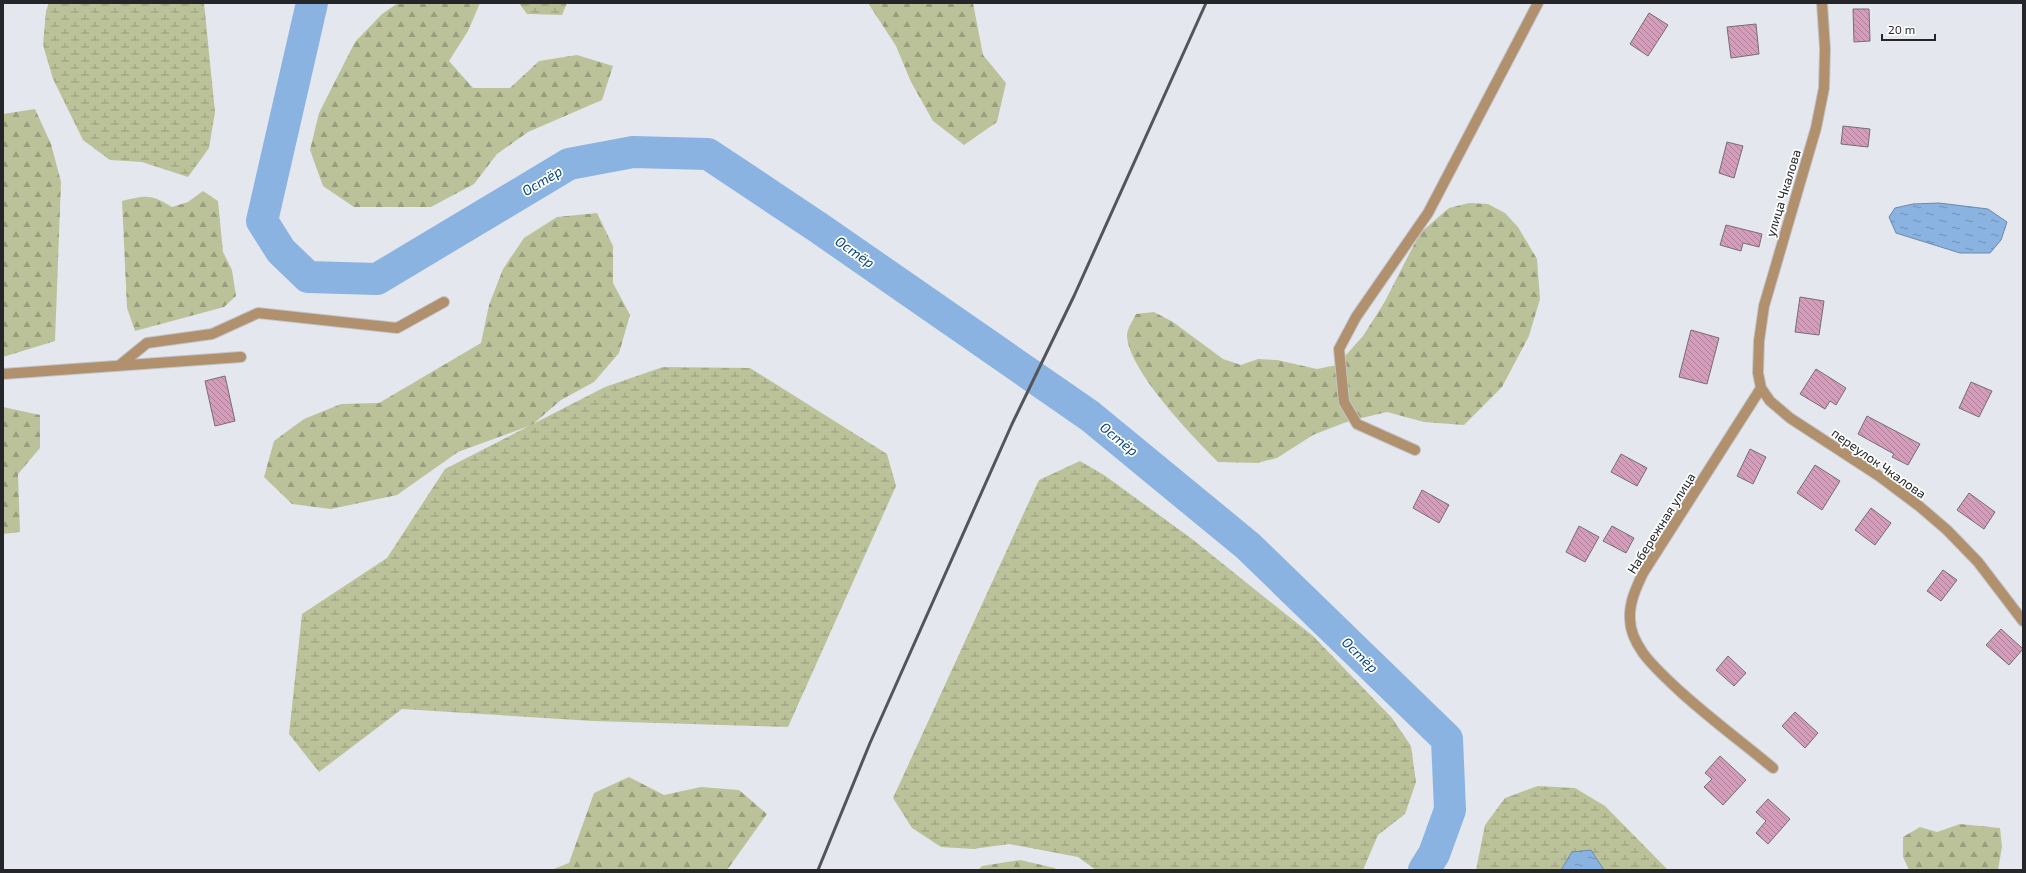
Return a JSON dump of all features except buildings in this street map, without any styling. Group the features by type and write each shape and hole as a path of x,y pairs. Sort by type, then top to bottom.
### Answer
{"street":[{"path":"1415,450 1358,424 1344,402 1340,349 1356,317 1428,213 1538,3"},
{"name":"улица Чкалова","path":"1761,388 1758,373 1759,340 1764,306 1816,128 1824,88 1825,49 1822,3"},
{"path":"120,365 147,343 212,334 258,313 397,328 444,302"},
{"path":"3,374 241,357"},
{"name":"переулок Чкалова","path":"1761,388 1770,401 1790,418 1879,476 1919,506 1947,530 1978,562 2023,621"},
{"name":"Набережная улица","path":"1761,388 1643,573 1630,607 1630,620 1634,639 1642,652 1660,672 1696,705 1773,768"}],"green space":[{"path":"49,3 204,3 215,112 209,148 188,177 142,162 110,160 83,140 53,79 43,45 46,11"},
{"path":"398,3 480,3 468,31 449,61 473,88 510,88 539,61 577,55 613,66 602,100 528,132 497,154 474,184 431,207 354,207 323,186 310,150 319,113 355,42 382,14"},
{"path":"519,3 567,3 562,15 527,14"},
{"path":"868,3 973,3 983,55 1006,83 997,122 964,145 933,121 911,82 896,46"},
{"path":"35,109 51,144 61,182 55,341 3,357 3,114"},
{"path":"203,191 218,201 223,252 232,270 236,296 224,307 135,331 127,308 122,201 148,197 159,200 172,207 188,202"},
{"path":"1469,203 1488,204 1505,213 1518,227 1537,259 1540,299 1529,336 1502,387 1464,425 1424,422 1387,412 1349,421 1313,435 1277,458 1257,463 1218,462 1178,419 1149,383 1137,365 1130,348 1127,334 1129,327 1136,314 1154,312 1173,322 1223,359 1241,365 1258,359 1277,360 1317,369 1337,365 1363,336 1384,303 1420,233 1449,208"},
{"path":"597,213 613,246 613,283 630,315 619,353 594,382 561,400 532,425 458,452 397,495 331,509 292,504 264,477 274,441 304,419 341,404 379,403 481,343 489,305 503,269 524,238 557,217"},
{"path":"663,367 750,368 887,454 896,486 788,727 593,721 402,709 319,772 289,734 302,614 387,558 445,469 605,387"},
{"path":"3,407 40,415 40,448 18,474 20,532 3,534"},
{"path":"1080,461 1104,475 1192,539 1313,636 1392,718 1411,746 1416,782 1405,814 1378,835 1363,870 1096,870 1078,857 1009,844 973,849 941,847 912,828 893,798 1039,480"},
{"path":"629,777 664,795 701,787 739,790 767,814 727,870 551,870 569,863 594,793"},
{"path":"1538,786 1575,788 1605,806 1668,870 1604,870 1591,850 1572,852 1561,870 1476,870 1485,825 1505,798"},
{"path":"1960,824 2000,828 2002,847 1998,870 1909,870 1903,857 1903,837 1920,827 1937,832"},
{"path":"1020,860 1055,868 1057,870 978,870 982,866"}],"water":[{"path":"1939,203 1988,209 2007,222 2001,240 1990,253 1960,253 1896,233 1889,217 1895,208 1913,204"},
{"path":"1591,850 1604,870 1561,870 1572,852"}],"waterway":[{"name":"Остёр","path":"312,3 262,221 281,251 308,277 377,279 569,164 633,152 708,154 819,228 1090,416 1248,546 1447,739 1450,810 1434,854 1424,870"}],"railway":[{"path":"818,870 870,743 1012,424 1074,296 1206,3"}]}
